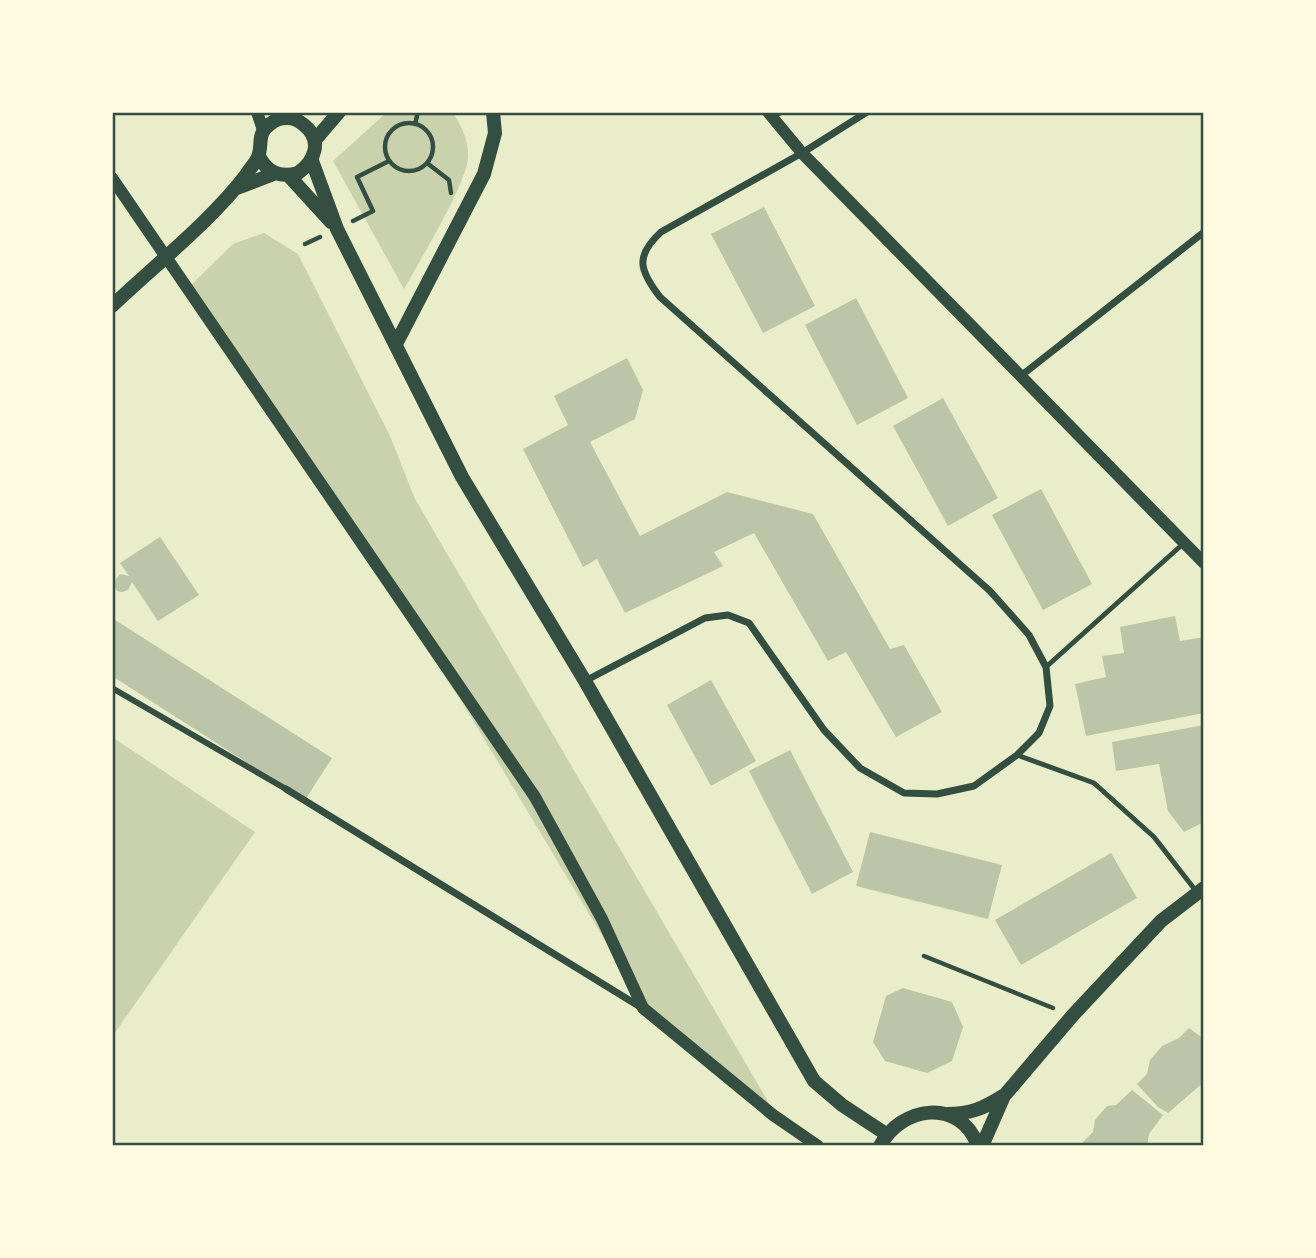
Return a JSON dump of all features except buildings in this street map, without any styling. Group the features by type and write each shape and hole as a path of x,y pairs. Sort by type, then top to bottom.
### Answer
{"main road":[{"path":"301,122 314,112"},
{"path":"339,112 315,140 312,161 337,229 462,477 585,681 814,1081 883,1140 911,1115 966,1114 982,1110 1004,1096"},
{"path":"396,344 484,174 495,133 493,112"},
{"path":"315,140 301,122 281,115 263,130 258,143 259,156 266,166 283,174 337,229"},
{"path":"112,306 230,193 259,156"},
{"path":"230,193 283,174 298,173 312,161"},
{"path":"941,1114 967,1128 980,1146 1004,1096 1073,1015 1161,921 1200,890"}],"street":[{"path":"257,112 263,130"},
{"path":"585,681 705,618 729,615 749,624 824,730 860,768 904,793 937,794 974,786 1017,755 1039,733 1050,706 1046,667 1029,635 990,591 660,297 647,281 641,262 648,244 661,232 802,153 867,112"},
{"path":"774,114 802,153 1204,563"},
{"path":"112,178 535,797 602,919 643,1009"},
{"path":"1022,375 1204,232"},
{"path":"112,688 286,789 643,1009 774,1115 818,1146"}],"lane":[{"path":"1046,667 1184,543"},
{"path":"1017,755 1094,783 1154,837 1200,890"}],"path":[{"path":"415,124 418,112"},
{"path":"415,124 430,136 432,155 427,163 415,171 408,171 389,161 386,152 389,133 397,127 415,124"},
{"path":"305,244 373,211 357,177 389,161"},
{"path":"924,957 1073,1015"}],"green space":[{"path":"387,112 452,112 464,133 468,151 466,169 460,185 404,289 333,161"},
{"path":"264,233 298,254 390,436 415,499 783,1127 710,1071 634,989 465,707 189,287 233,244"},
{"path":"112,737 255,832 112,1037"}]}
